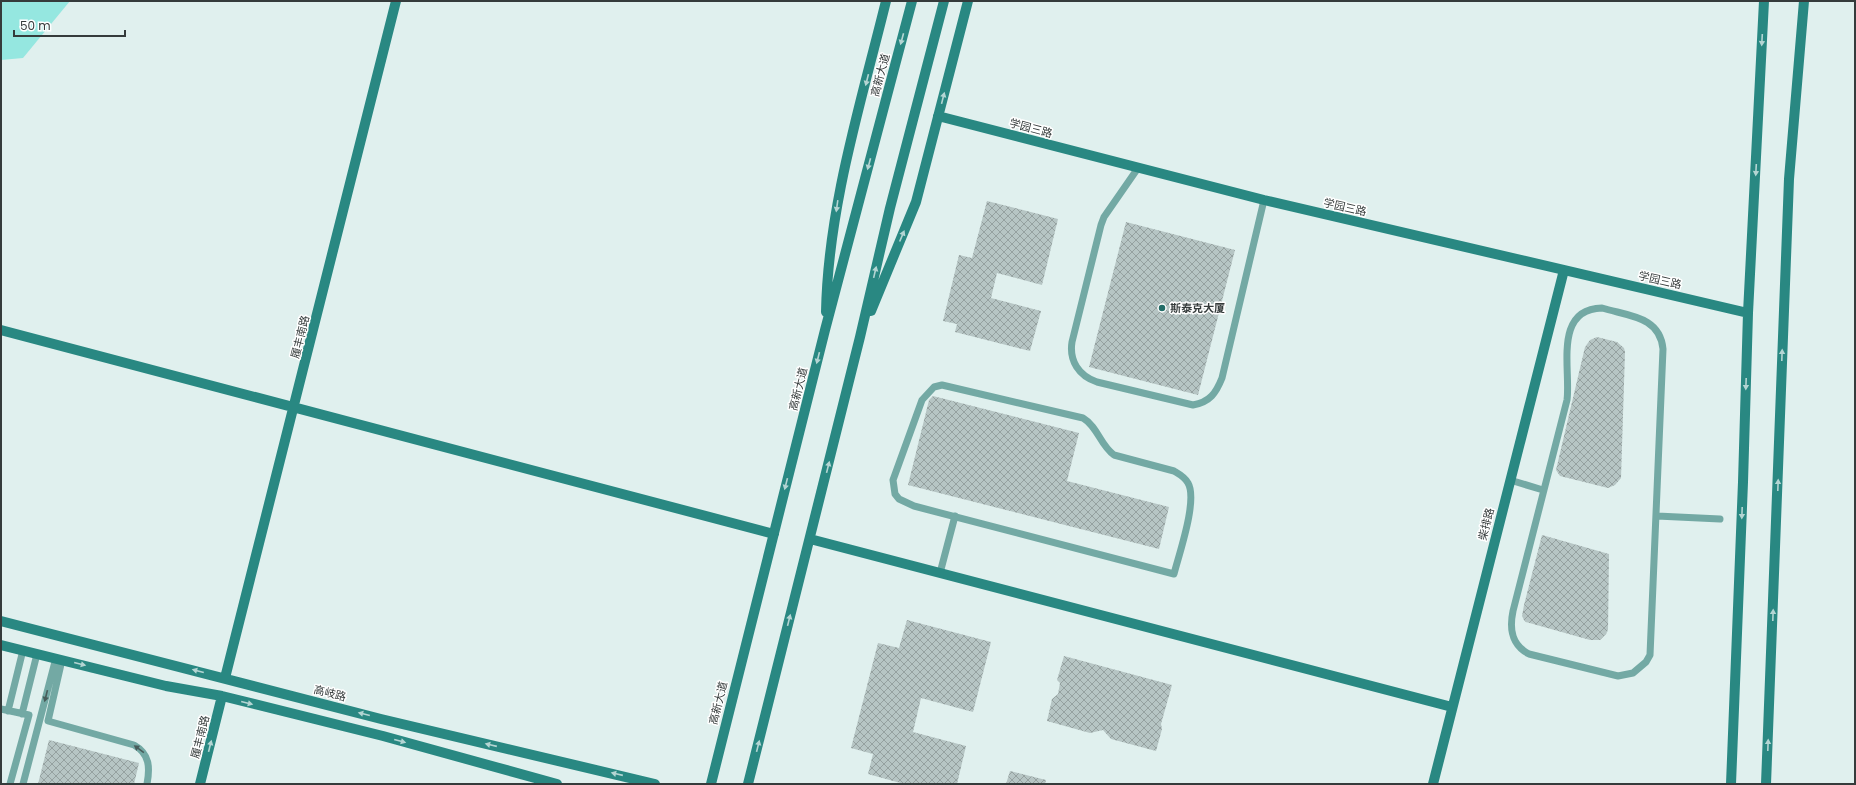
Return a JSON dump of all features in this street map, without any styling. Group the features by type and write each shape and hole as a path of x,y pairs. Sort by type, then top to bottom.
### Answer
{"main road":[{"name":"履丰南路","path":"225,678 396,1"},
{"path":"825,330 826,282 840,188 886,1"},
{"name":"高新大道","path":"711,784 825,330 912,1"},
{"path":"748,784 860,337 890,208 944,1"},
{"path":"860,337 916,202 968,1"},
{"path":"1730,784 1743,482 1748,313 1764,1"},
{"path":"1766,784 1789,178 1804,1"},
{"name":"学园三路","path":"938,116 1264,200 1748,313"},
{"name":"柴排路","path":"1433,784 1564,270"},
{"path":"1,330 774,534"},
{"path":"810,539 1452,707"},
{"name":"高岐路","path":"1,621 381,719 655,784"},
{"path":"1,644 166,686 222,696 382,736 557,784"},
{"name":"履丰南路","path":"200,784 222,696"}],"lane":[{"path":"1138,168 1104,217 1101,225 1071,350 1074,363 1083,375 1093,380 1120,387 1193,405 1207,401 1213,396 1222,378 1264,200"},
{"path":"1602,308 1650,323 1656,328 1662,341 1657,516 1650,655 1646,662 1633,673 1618,676 1609,675 1536,657 1518,646 1512,635 1511,628 1513,611 1544,490 1567,400 1568,381 1566,348 1571,329 1575,321 1588,311 1602,308"},
{"path":"942,385 1083,418 1090,422 1107,450 1114,455 1174,471 1182,476 1188,483 1191,500 1174,574 955,516 905,503 896,494 893,487 895,470 922,400 934,387 942,385"},
{"path":"1510,480 1544,490"},
{"path":"940,573 955,516"},
{"path":"1657,516 1720,519"},
{"path":"10,784 29,715 4,710 24,650"},
{"path":"22,714 37,654"},
{"path":"23,784 59,659"},
{"path":"59,659 48,722 134,745 141,749 145,754 149,767 147,784"}],"shaded area":[{"path":"1,1 70,1 23,58 1,60"}],"building":[{"path":"987,201 1058,219 1042,285 997,273 991,298 1041,311 1030,351 955,332 957,324 943,321 959,255 972,258"},
{"name":"斯泰克大厦","path":"1126,222 1235,250 1198,395 1089,367"},
{"path":"1597,337 1617,342 1624,348 1625,352 1621,478 1615,485 1608,488 1560,476 1556,470 1585,347 1590,340"},
{"path":"933,396 1079,433 1067,481 1169,507 1159,549 908,485 929,400"},
{"path":"1542,535 1609,554 1608,630 1600,640 1590,640 1526,622 1524,620 1522,616 1524,605"},
{"path":"907,620 991,642 973,712 921,698 913,732 966,746 957,784 904,784 868,774 873,754 851,748 878,643 899,648"},
{"path":"1064,656 1172,685 1161,724 1162,729 1156,751 1111,739 1103,730 1090,733 1047,721 1052,699 1058,694 1060,683 1057,680"},
{"path":"49,740 139,763 134,784 38,784"},
{"path":"1010,771 1046,780 1045,784 1006,784"}],"place":[{"name":"斯泰克大厦","path":"1162,308"}]}
